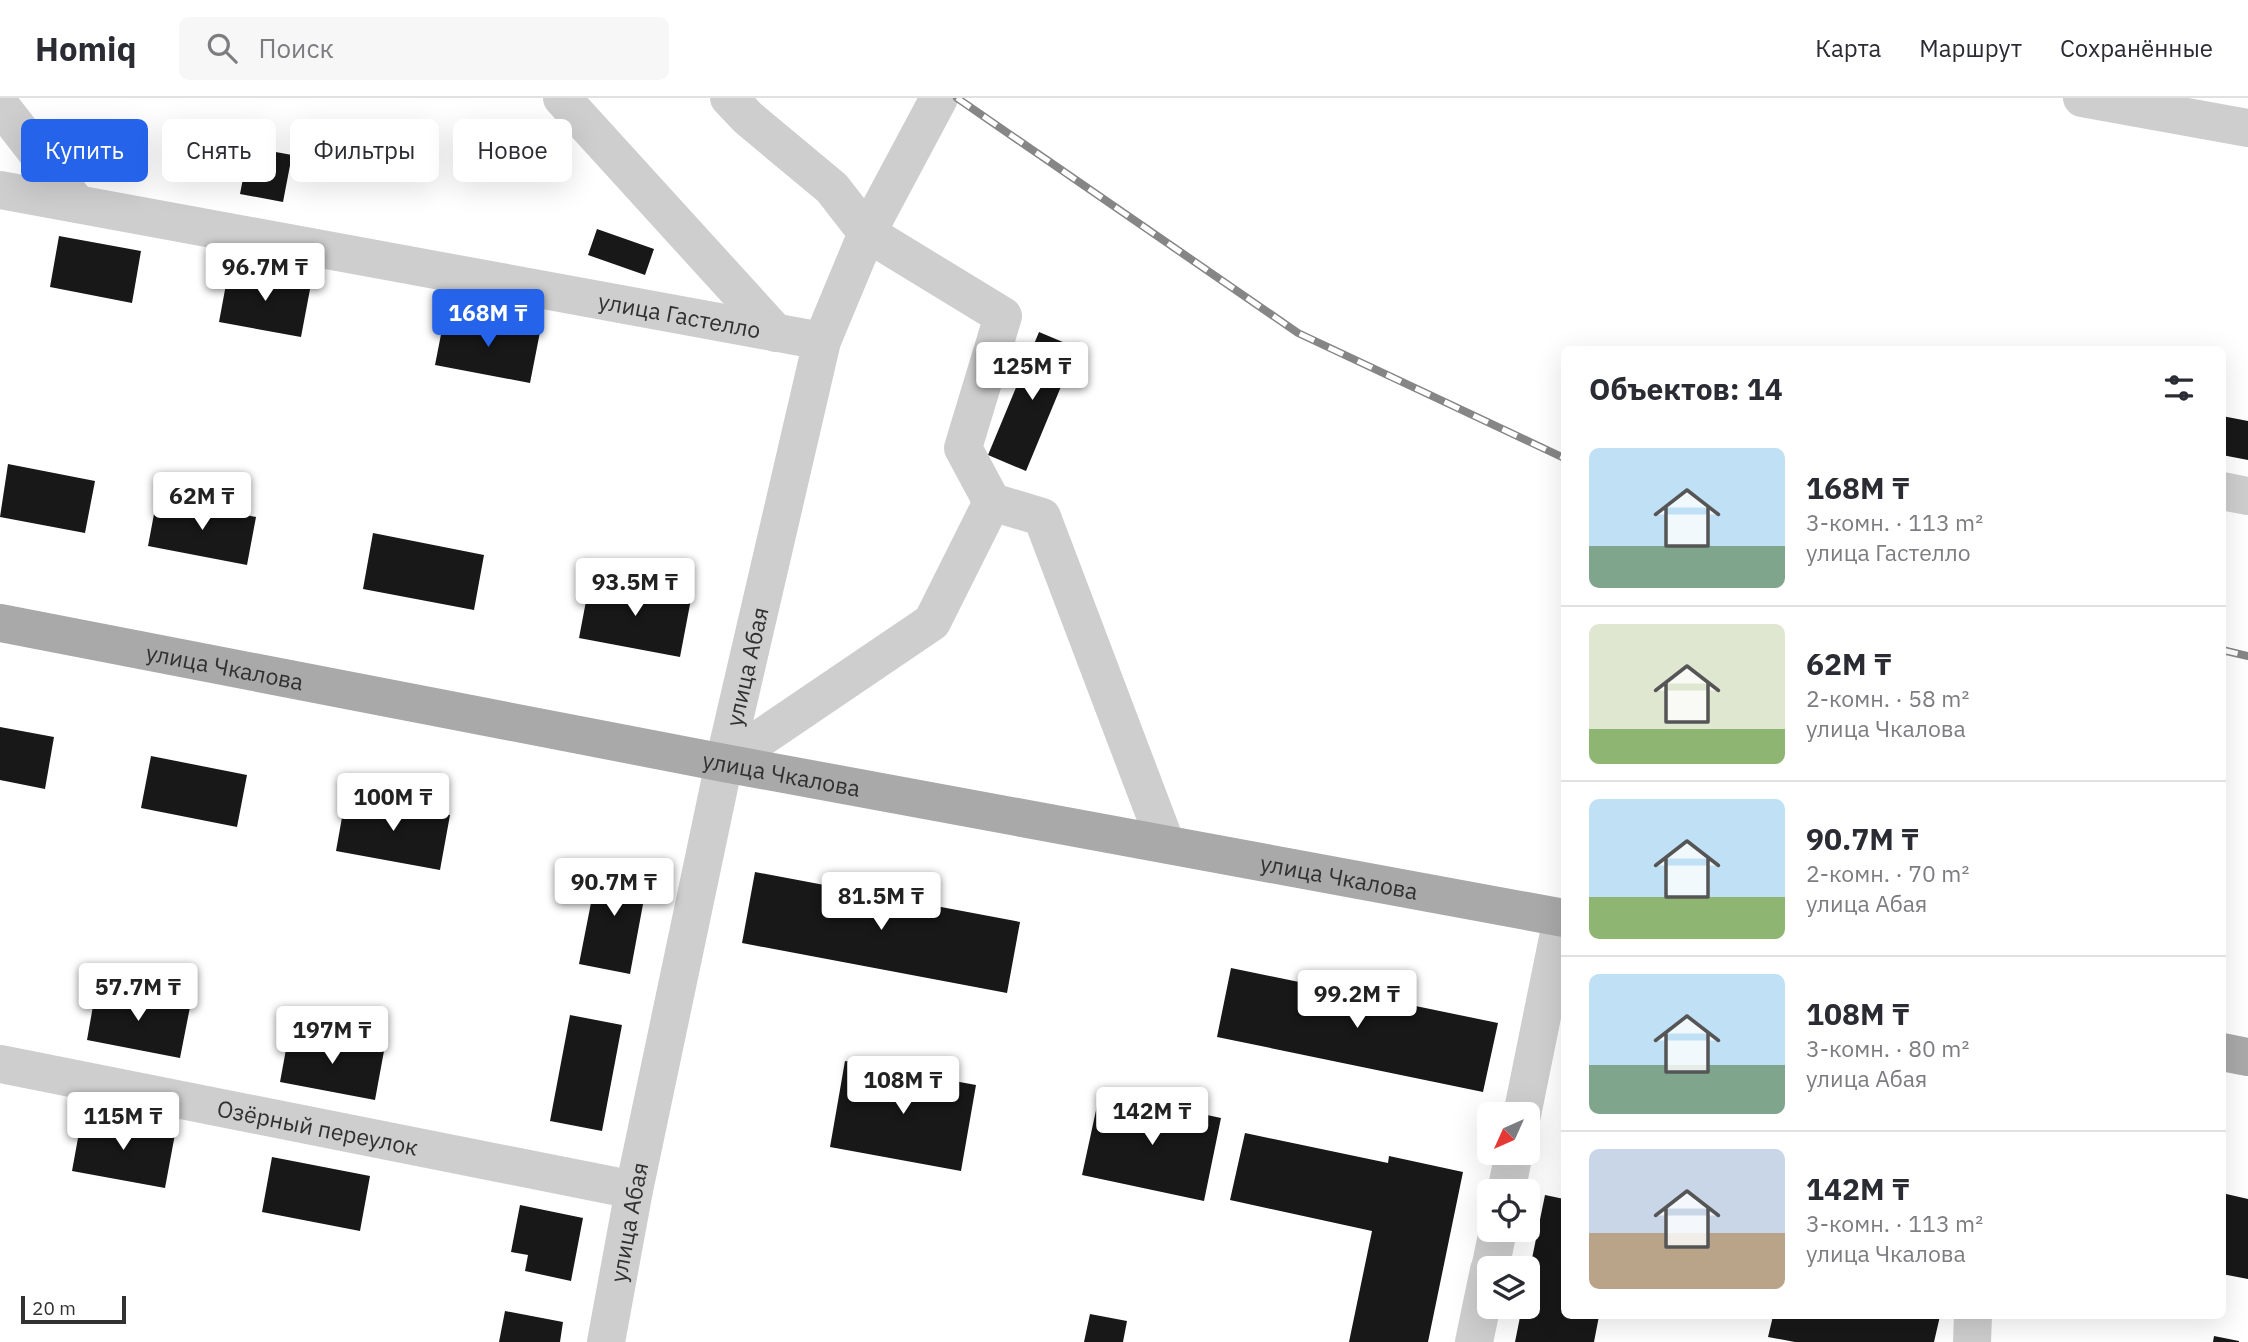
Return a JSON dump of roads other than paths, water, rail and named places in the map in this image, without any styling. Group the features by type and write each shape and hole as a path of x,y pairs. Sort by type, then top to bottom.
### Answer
{"main road":[{"name":"улица Чкалова","path":"0,623 724,763 1561,918"},
{"path":"2226,1053 2248,1057"}],"street":[{"path":"562,98 776,333"},
{"path":"729,98 748,118 832,188 867,233 1003,316 963,448 992,502 1042,517 1166,844"},
{"name":"улица Абая","path":"606,1342 634,1190 724,763 822,341 867,233 939,98"},
{"path":"2082,98 2248,128"},
{"path":"0,105 78,204"},
{"name":"улица Гастелло","path":"0,190 822,341"},
{"path":"2226,492 2248,496"},
{"path":"724,763 932,622 992,502"},
{"path":"1525,1102 1561,928"},
{"name":"Озёрный переулок","path":"0,1064 634,1190"},
{"path":"1474,1342 1479,1319"},
{"path":"1972,1342 1973,1319"}],"railway":[{"path":"957,98 1298,333 1561,457"},
{"path":"2226,651 2248,656"}]}
